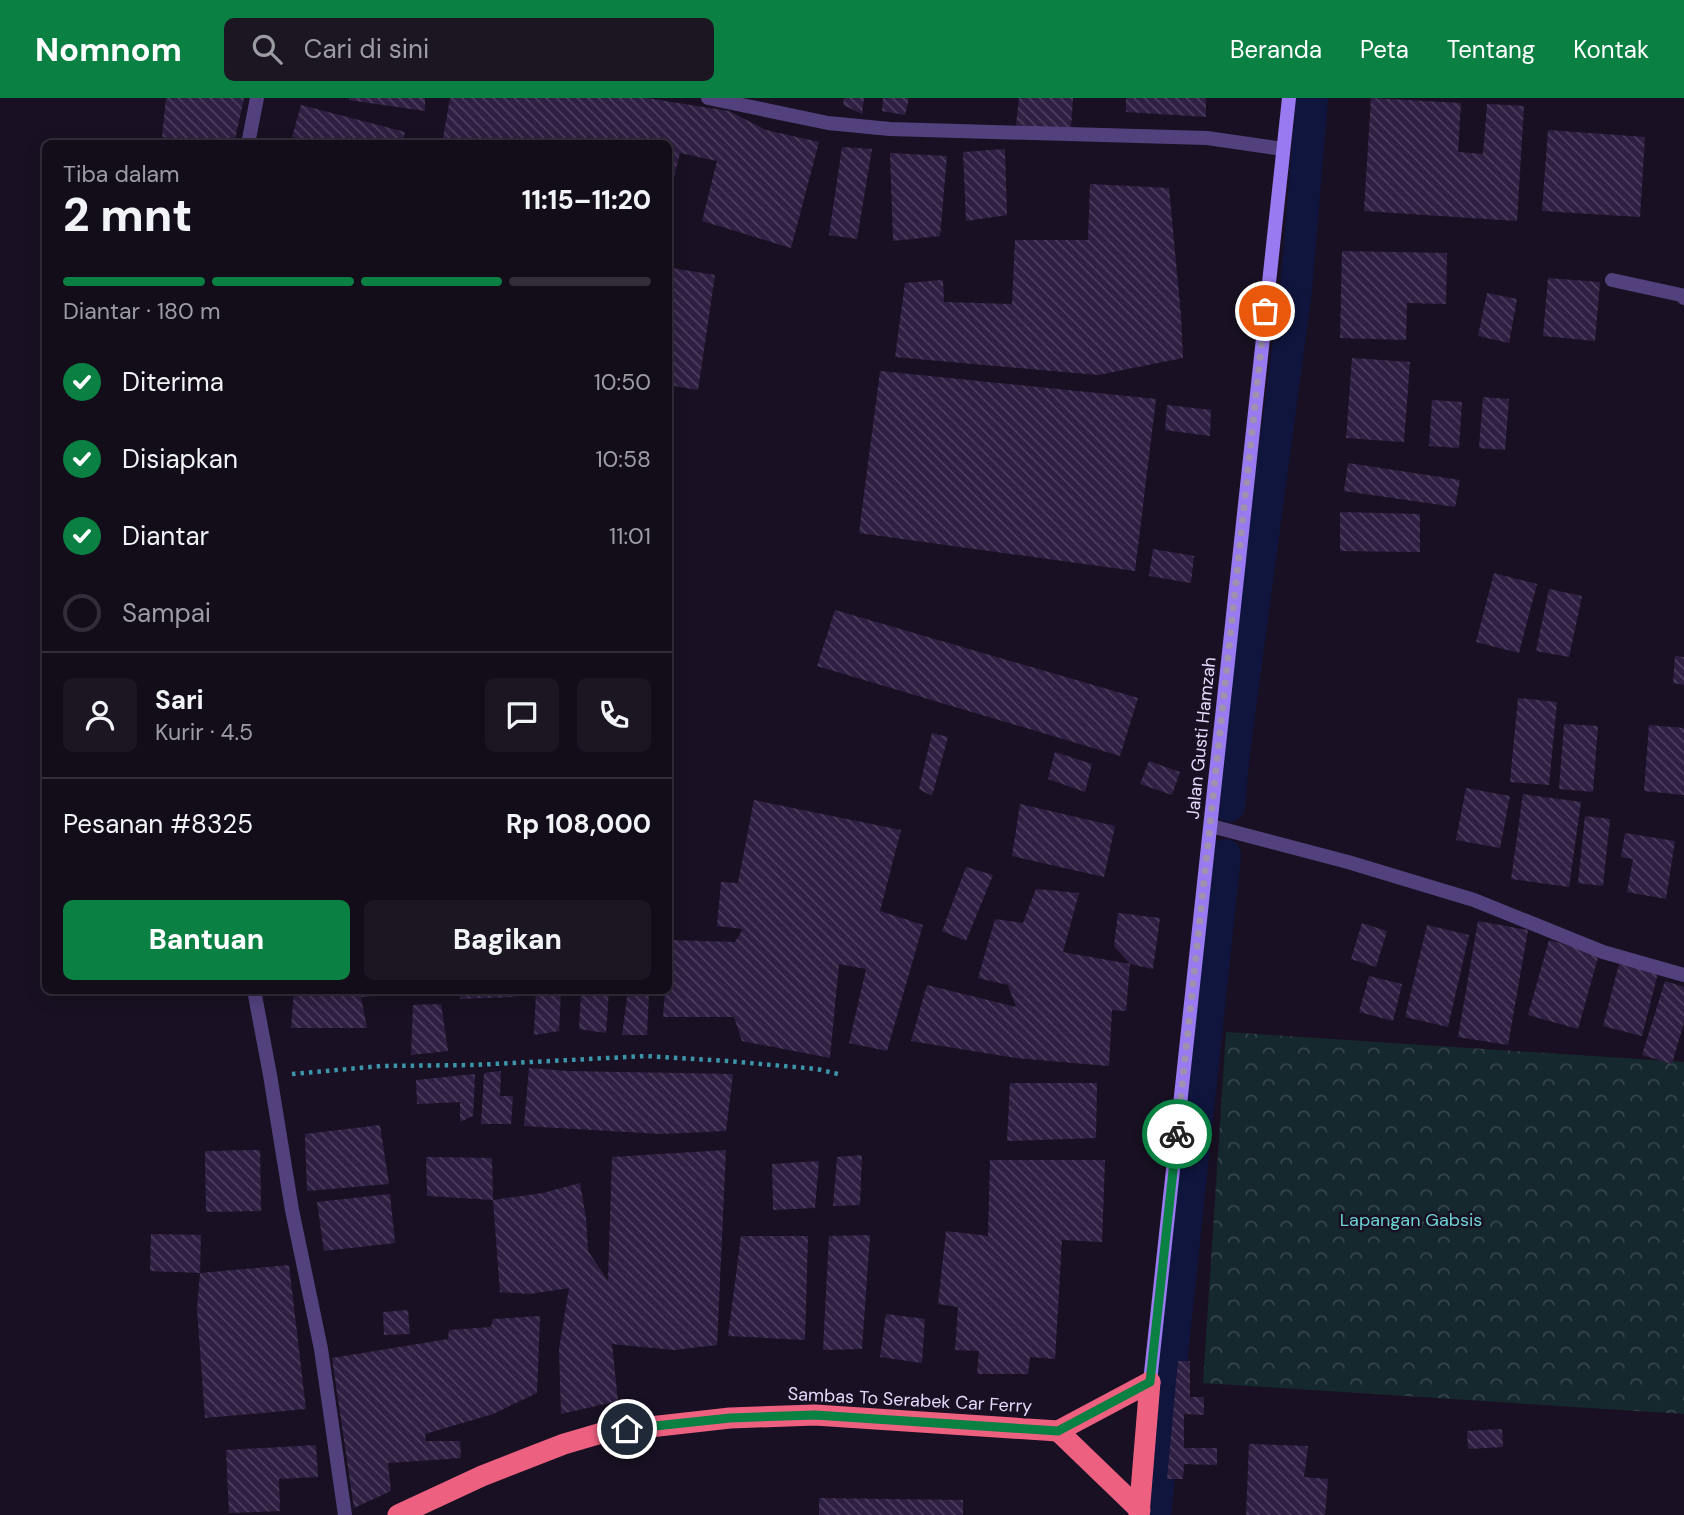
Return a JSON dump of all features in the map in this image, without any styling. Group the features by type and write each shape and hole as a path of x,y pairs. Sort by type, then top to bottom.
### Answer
{"highway":[{"path":"1139,1513 1058,1431 1150,1382"},
{"path":"1139,1513 1150,1382"},
{"name":"Sambas To Serabek Car Ferry","path":"398,1515 482,1476 565,1444 605,1432 730,1418 815,1415 1058,1431"}],"street":[{"path":"249,140 257,98"},
{"path":"708,98 828,122 890,129 1108,133 1207,138 1283,149"},
{"name":"Jalan Gusti Hamzah","path":"1150,1382 1289,98"},
{"path":"1612,280 1681,295 1684,298"},
{"path":"1211,826 1348,862 1474,900 1603,952 1684,975"},
{"path":"255,994 281,1154 321,1349 345,1515"}],"path":[{"path":"270,1075 335,1072 381,1066 474,1065 646,1056 778,1066 838,1074"}],"green space":[{"name":"Lapangan Gabsis","path":"1226,1032 1684,1062 1684,1414 1203,1383"}],"building":[{"path":"166,98 244,98 235,140 180,140 162,137"},
{"path":"425,98 425,111 349,100"},
{"path":"450,98 646,98 729,111 766,130 819,142 791,248 702,221 717,161 680,153 672,185 672,140 443,140"},
{"path":"844,98 864,98 862,114 843,105"},
{"path":"883,98 909,98 905,115 882,111"},
{"path":"1019,98 1073,98 1071,129 1016,125"},
{"path":"1126,98 1206,98 1206,117 1126,112"},
{"path":"1371,98 1461,103 1458,152 1483,154 1487,104 1524,106 1517,221 1364,211"},
{"path":"301,105 405,132 403,140 304,140 292,137"},
{"path":"1548,130 1645,137 1640,217 1542,211"},
{"path":"842,147 872,149 857,239 829,235"},
{"path":"1005,149 1007,215 966,221 963,152"},
{"path":"890,153 947,156 940,236 893,241"},
{"path":"1090,184 1169,188 1183,358 1098,375 895,357 905,283 943,280 944,302 1012,304 1015,240 1088,240"},
{"path":"1342,251 1447,253 1446,304 1407,303 1406,340 1340,338"},
{"path":"672,268 715,275 698,390 672,386"},
{"path":"1548,278 1600,282 1595,341 1543,336"},
{"path":"1487,293 1517,299 1509,343 1478,336"},
{"path":"1352,358 1410,362 1404,442 1346,438"},
{"path":"880,371 1156,399 1135,571 859,533"},
{"path":"1483,397 1509,399 1505,450 1479,448"},
{"path":"1432,400 1462,402 1459,448 1429,446"},
{"path":"1167,405 1211,410 1210,436 1165,430"},
{"path":"1348,463 1460,480 1455,507 1344,491"},
{"path":"1340,512 1420,514 1420,552 1340,551"},
{"path":"1153,549 1194,556 1191,583 1149,576"},
{"path":"1494,573 1537,584 1519,653 1476,642"},
{"path":"1549,589 1582,596 1569,657 1536,651"},
{"path":"835,610 1138,698 1120,756 817,666"},
{"path":"1675,656 1684,657 1684,685 1673,683"},
{"path":"1518,698 1557,702 1549,785 1510,782"},
{"path":"1564,724 1598,726 1593,792 1559,789"},
{"path":"1649,725 1684,728 1684,795 1644,791"},
{"path":"932,733 948,737 932,796 919,789"},
{"path":"1055,752 1092,764 1085,792 1048,779"},
{"path":"1149,761 1180,772 1172,795 1140,784"},
{"path":"1466,788 1510,796 1500,848 1456,840"},
{"path":"1523,794 1581,802 1569,887 1511,879"},
{"path":"754,800 901,830 880,911 923,925 887,1051 849,1043 866,969 839,964 830,1058 742,1041 734,1017 663,1017 665,994 672,994 672,940 735,942 743,929 717,926 721,882 738,883"},
{"path":"1020,804 1115,826 1104,877 1012,856"},
{"path":"1585,816 1610,819 1603,886 1578,883"},
{"path":"1625,833 1675,841 1666,899 1627,892 1633,859 1621,857"},
{"path":"966,867 993,875 966,941 942,931"},
{"path":"1036,889 1079,893 1063,952 1130,964 1126,1011 1112,1010 1109,1066 1016,1058 911,1041 927,985 1016,1007 1008,985 978,978 995,919 1023,923"},
{"path":"1118,913 1160,918 1153,969 1130,964 1114,946"},
{"path":"1478,921 1528,930 1508,1045 1458,1037"},
{"path":"1362,923 1387,931 1376,967 1351,959"},
{"path":"1427,925 1469,935 1448,1027 1405,1017"},
{"path":"1549,940 1599,954 1578,1029 1528,1015"},
{"path":"1619,964 1658,973 1642,1036 1603,1026"},
{"path":"1369,976 1402,984 1393,1021 1359,1012"},
{"path":"1665,981 1684,987 1684,1022 1672,1064 1642,1055"},
{"path":"294,994 395,994 361,997 367,1028 291,1028"},
{"path":"459,994 517,994 517,997 460,999"},
{"path":"536,994 561,994 559,1031 534,1035"},
{"path":"581,994 609,994 606,1033 579,1029"},
{"path":"627,994 649,994 647,1035 622,1035"},
{"path":"441,1004 448,1051 411,1055 413,1005"},
{"path":"529,1068 733,1074 726,1131 662,1134 524,1126"},
{"path":"501,1071 500,1096 513,1096 511,1124 481,1124 484,1073"},
{"path":"475,1074 473,1116 460,1122 460,1102 417,1104 416,1080"},
{"path":"1010,1083 1097,1083 1096,1138 1007,1141"},
{"path":"380,1125 389,1184 307,1191 305,1134"},
{"path":"260,1150 261,1211 206,1212 205,1151"},
{"path":"726,1150 717,1345 674,1350 612,1344 618,1401 561,1414 559,1349 569,1288 530,1294 500,1292 493,1200 543,1193 580,1183 588,1251 608,1281 612,1157"},
{"path":"862,1155 860,1205 833,1206 837,1157"},
{"path":"426,1157 492,1158 493,1200 427,1196"},
{"path":"990,1160 1105,1160 1102,1242 1062,1240 1055,1359 1030,1357 1028,1374 977,1374 979,1351 955,1350 958,1307 938,1304 946,1231 988,1236"},
{"path":"819,1161 815,1208 773,1210 772,1164"},
{"path":"390,1194 395,1243 324,1251 317,1202"},
{"path":"151,1234 201,1235 200,1273 150,1271"},
{"path":"870,1235 862,1349 823,1350 829,1236"},
{"path":"741,1236 808,1236 805,1340 728,1336"},
{"path":"289,1265 306,1409 205,1418 197,1309 200,1273"},
{"path":"408,1310 410,1334 384,1335 383,1312"},
{"path":"886,1314 925,1319 922,1363 880,1357"},
{"path":"540,1316 537,1393 493,1414 425,1434 426,1441 460,1441 461,1458 388,1463 391,1491 354,1508 332,1358 448,1339 449,1330 491,1327 493,1319"},
{"path":"1178,1361 1190,1361 1190,1397 1204,1397 1204,1415 1184,1414 1184,1448 1217,1448 1217,1465 1184,1464 1183,1479 1167,1479"},
{"path":"1502,1429 1503,1447 1468,1449 1467,1431"},
{"path":"1249,1444 1308,1446 1304,1477 1328,1479 1325,1515 1246,1515"},
{"path":"316,1445 318,1477 279,1479 280,1511 229,1513 226,1450"},
{"path":"819,1498 963,1500 963,1515 819,1515"}],"waterway":[{"path":"1229,806 1296,290 1312,98"},
{"path":"1155,1515 1225,855"}],"way so far":[{"path":"1177,1134 1265,311"}],"route":[{"path":"627,1429 730,1418 815,1415 1058,1431 1150,1382 1177,1134"}]}
